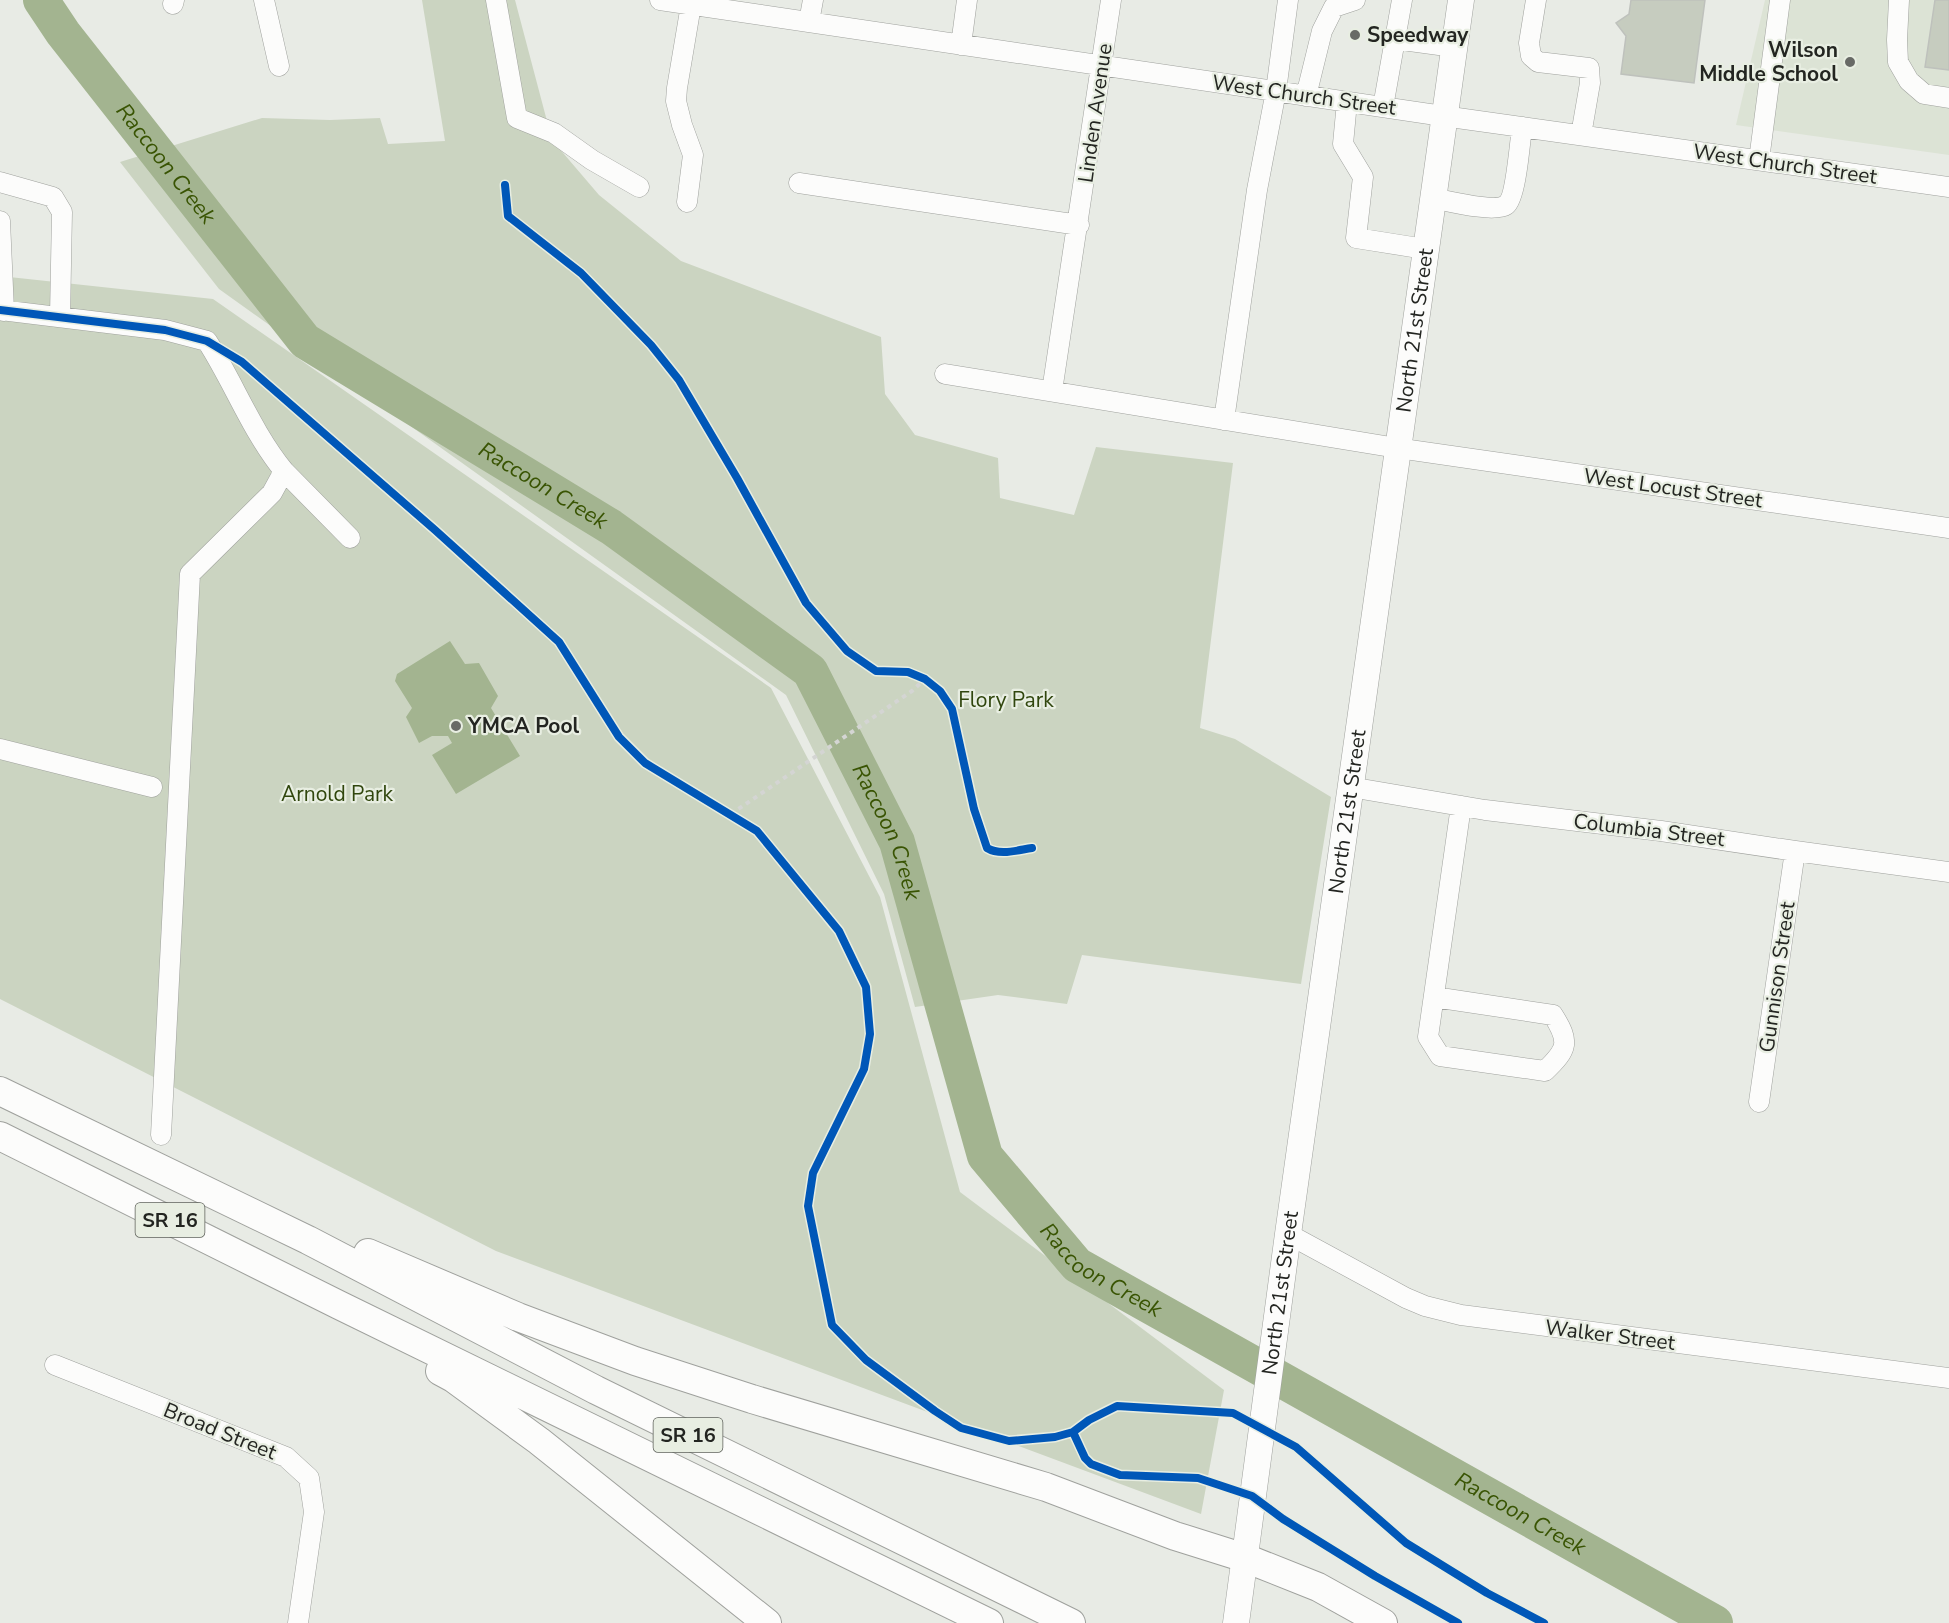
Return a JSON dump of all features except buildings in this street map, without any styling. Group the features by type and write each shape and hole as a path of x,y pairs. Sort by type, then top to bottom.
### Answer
{"highway":[{"name":"SR 16","path":"0,1090 308,1240 596,1390 1071,1623"},
{"name":"SR 16","path":"0,1136 339,1305 989,1623"},
{"path":"308,1240 373,1254 518,1317 635,1361 1047,1487 1175,1536 1245,1558 1318,1587 1383,1623"},
{"path":"339,1305 377,1340 453,1378 530,1434 767,1623"}],"main road":[{"name":"North 21st Street","path":"1236,1623 1288,1234 1461,0"}],"street":[{"path":"264,0 279,66"},
{"path":"496,0 517,118 554,134 592,160 639,187"},
{"name":"West Church Street","path":"660,0 1443,116 1949,187"},
{"path":"809,22 813,0"},
{"path":"961,45 967,0"},
{"name":"Linden Avenue","path":"1052,391 1079,225 1111,0"},
{"path":"1224,420 1257,190 1276,91 1287,0"},
{"path":"1306,96 1322,31 1334,7 1355,0"},
{"path":"1383,107 1402,0"},
{"path":"1536,0 1530,43 1531,56 1538,62 1589,68 1590,83 1581,135"},
{"path":"1758,160 1780,0"},
{"path":"1899,0 1898,62 1909,81 1924,94 1949,98"},
{"path":"687,202 693,155 676,101 690,5"},
{"path":"1395,39 1454,47"},
{"path":"1347,102 1342,144 1363,177 1356,238 1425,249"},
{"path":"1432,198 1492,208 1504,206 1510,201 1514,187 1522,127"},
{"path":"0,182 53,197 62,212 60,317"},
{"path":"799,183 1079,225"},
{"path":"0,221 2,310 165,330 207,341 226,371 267,450 284,471 350,538"},
{"name":"West Locust Street","path":"945,374 1397,448 1949,528"},
{"path":"161,1135 190,574 272,493 284,471"},
{"path":"0,749 152,786"},
{"name":"Columbia Street","path":"1350,787 1461,806 1661,831 1949,872"},
{"path":"1434,997 1553,1015 1565,1033 1562,1055 1545,1071 1440,1056 1428,1037 1461,806"},
{"name":"Gunnison Street","path":"1759,1102 1795,851"},
{"name":"Walker Street","path":"1288,1234 1406,1298 1425,1306 1461,1315 1949,1378"},
{"name":"Broad Street","path":"55,1365 286,1457 309,1478 314,1512 298,1623"}],"path":[{"path":"731,814 912,691 921,677 932,685"}],"shaded area":[{"name":"Wilson Middle School","path":"1765,0 1949,0 1949,155 1736,125"},
{"name":"YMCA Pool","path":"450,641 465,664 479,663 498,696 491,708 520,756 456,794 432,755 452,743 448,736 432,736 419,743 406,717 412,708 395,681 397,674"}],"green space":[{"name":"Flory Park","path":"422,0 515,0 552,140 599,195 681,261 881,337 885,394 915,435 998,458 1000,498 1074,515 1096,447 1233,463 1200,728 1235,739 1331,797 1301,984 1082,955 1067,1004 998,995 915,1007 884,894 786,695 219,289 120,162 262,118 330,120 380,118 388,144 445,141"},
{"name":"Arnold Park","path":"0,276 213,299 771,688 880,897 960,1192 1224,1390 1201,1514 496,1251 0,999"}],"waterway":[{"name":"Raccoon Creek","path":"41,0 63,33 305,341 611,527 810,671 897,842 985,1156 1077,1265 1715,1623"}],"cycle path":[{"path":"505,185 508,216 581,273 651,345 679,380 737,478 806,603 847,651 876,671 908,672 925,679 940,691 952,709 974,809 987,848 998,852 1032,848"},
{"path":"0,310 165,330 207,341 242,362 435,530 559,642 619,737 645,763 757,831 839,931 866,987 870,1034 864,1069 813,1173 808,1206 832,1325 866,1360 961,1428 1009,1441 1055,1437 1073,1432 1089,1420 1117,1406 1233,1413 1296,1447 1406,1543 1487,1593 1544,1623"},
{"path":"1073,1432 1085,1458 1091,1464 1120,1475 1198,1478 1252,1496 1283,1519 1375,1576 1458,1623"}],"place":[{"name":"Speedway","path":"1355,35"},
{"name":"Wilson Middle School","path":"1850,62"},
{"name":"YMCA Pool","path":"456,726"}]}
